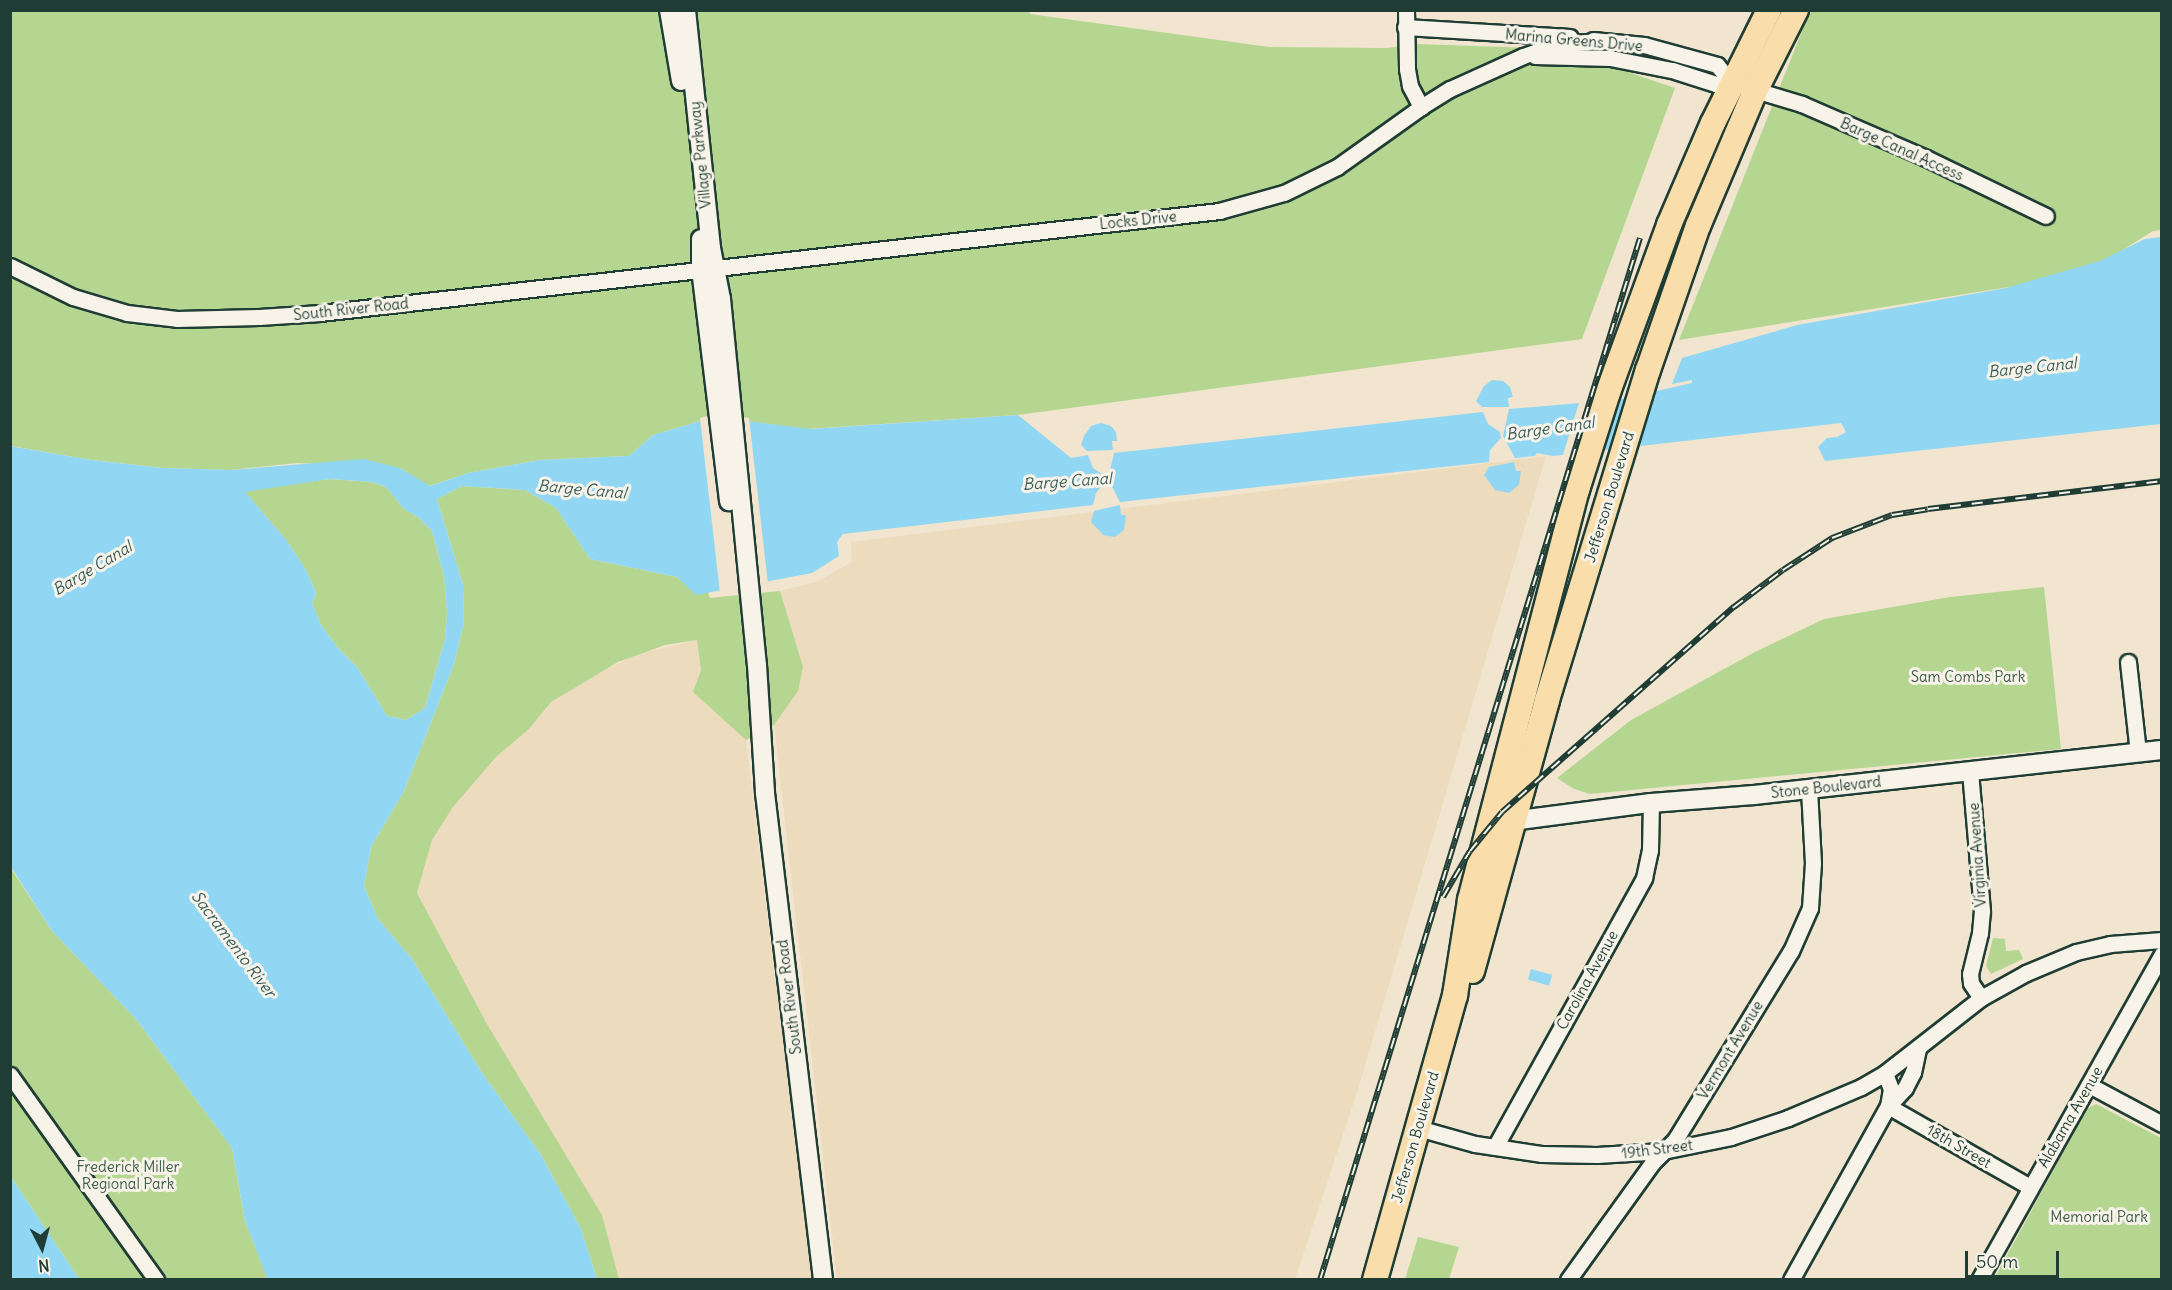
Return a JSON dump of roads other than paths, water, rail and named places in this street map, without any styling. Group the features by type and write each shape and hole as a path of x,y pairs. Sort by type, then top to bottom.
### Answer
{"main road":[{"name":"Jefferson Boulevard","path":"1502,822 1577,490 1608,392 1669,225 1732,83 1769,10"},
{"name":"Jefferson Boulevard","path":"1375,1280 1455,995 1470,900 1502,822 1648,370 1698,226 1755,91 1796,10"}],"street":[{"name":"Village Parkway","path":"669,10 686,114 702,249 708,268"},
{"name":"Village Parkway","path":"686,10 691,41 694,110 711,248 708,268"},
{"path":"1406,10 1407,69 1410,86 1421,107"},
{"name":"Marina Greens Drive","path":"1405,27 1644,45 1717,65 1732,83"},
{"name":"Locks Drive","path":"708,268 1219,211 1284,193 1337,167 1450,89 1523,56 1558,44 1601,40"},
{"name":"Locks Drive","path":"1523,56 1610,58 1672,70 1716,84 1732,83 1755,91"},
{"name":"Barge Canal Access","path":"1755,91 1822,113 1926,158 2046,216"},
{"name":"South River Road","path":"10,266 51,287 99,306 127,313 177,319 320,313 708,268 759,713 765,793 823,1280"},
{"path":"2128,662 2138,752"},
{"name":"Stone Boulevard","path":"1502,822 1651,803 1809,789 2162,750"},
{"name":"Virginia Avenue","path":"1970,771 1981,875 1982,911 1980,933 1970,974 1971,983 1981,998"},
{"name":"Vermont Avenue","path":"1568,1280 1652,1163 1675,1140 1786,958 1810,908 1813,863 1809,789"},
{"name":"Carolina Avenue","path":"1495,1148 1644,878 1650,850 1651,803"},
{"path":"1888,1106 1891,1089 1885,1073 1947,1022 1981,998 2026,973 2076,952 2110,944 2162,940"},
{"name":"Alabama Avenue","path":"1979,1280 2162,954"},
{"path":"1791,1280 1888,1106 1905,1088 1913,1072 1918,1048"},
{"name":"19th Street","path":"1418,1128 1495,1148 1570,1155 1663,1151 1731,1137 1788,1118 1853,1091 1885,1073"},
{"path":"10,1075 156,1280"},
{"path":"2089,1085 2162,1124"},
{"name":"18th Street","path":"1888,1106 2030,1187"}],"water":[{"name":"Barge Canal","path":"2161,237 2161,424 1825,461 1818,447 1827,438 1837,437 1846,432 1841,423 1553,456 1537,453 1535,456 1515,458 1503,436 1509,409 1617,400 1692,383 1692,380 1672,384 1682,358 1797,325 2006,288 2100,261 2145,239"},
{"path":"1492,380 1503,381 1510,387 1513,397 1508,398 1509,407 1482,407 1476,401 1484,386"},
{"path":"1483,412 1488,424 1500,432 1501,438 1490,450 1489,462 1120,502 1108,479 1114,453"},
{"path":"1018,415 1071,458 1088,455 1093,468 1105,476 1106,481 1096,493 1093,505 843,534 837,542 839,556 812,573 696,595 677,577 590,559 556,508 525,490 462,486 437,499 463,585 464,622 454,664 404,791 371,847 364,886 378,919 412,959 482,1073 541,1155 581,1229 597,1279 268,1280 245,1221 232,1148 136,1019 52,931 11,867 10,446 91,460 163,468 231,470 364,459 400,468 430,486 468,473 540,460 629,456 653,435 714,417 811,429","holes":["330,479 372,482 386,487 404,509 418,517 432,531 444,576 447,613 445,639 425,708 406,720 387,716 357,667 338,648 321,625 312,603 316,593 306,570 287,541 245,492"]},
{"path":"1101,423 1111,426 1116,432 1117,441 1112,441 1113,450 1087,451 1081,445 1084,436 1091,426"},
{"path":"1514,462 1516,471 1521,471 1519,485 1509,493 1495,490 1484,475 1489,467"},
{"path":"1120,505 1121,515 1126,515 1124,530 1115,537 1103,535 1091,522 1094,511"},
{"path":"1531,969 1552,975 1549,986 1528,980"},
{"path":"11,1177 79,1279 11,1279"}],"railway":[{"path":"1320,1280 1640,238"},
{"path":"1443,897 1470,851 1502,812 1734,607 1783,570 1832,538 1892,515 2162,481"}],"park label":[{"name":"Sam Combs Park","path":"1968,677"},
{"name":"Frederick Miller Regional Park","path":"128,1174"},
{"name":"Memorial Park","path":"2099,1217"}],"water label":[{"name":"Sacramento River","path":"234,944"}]}
